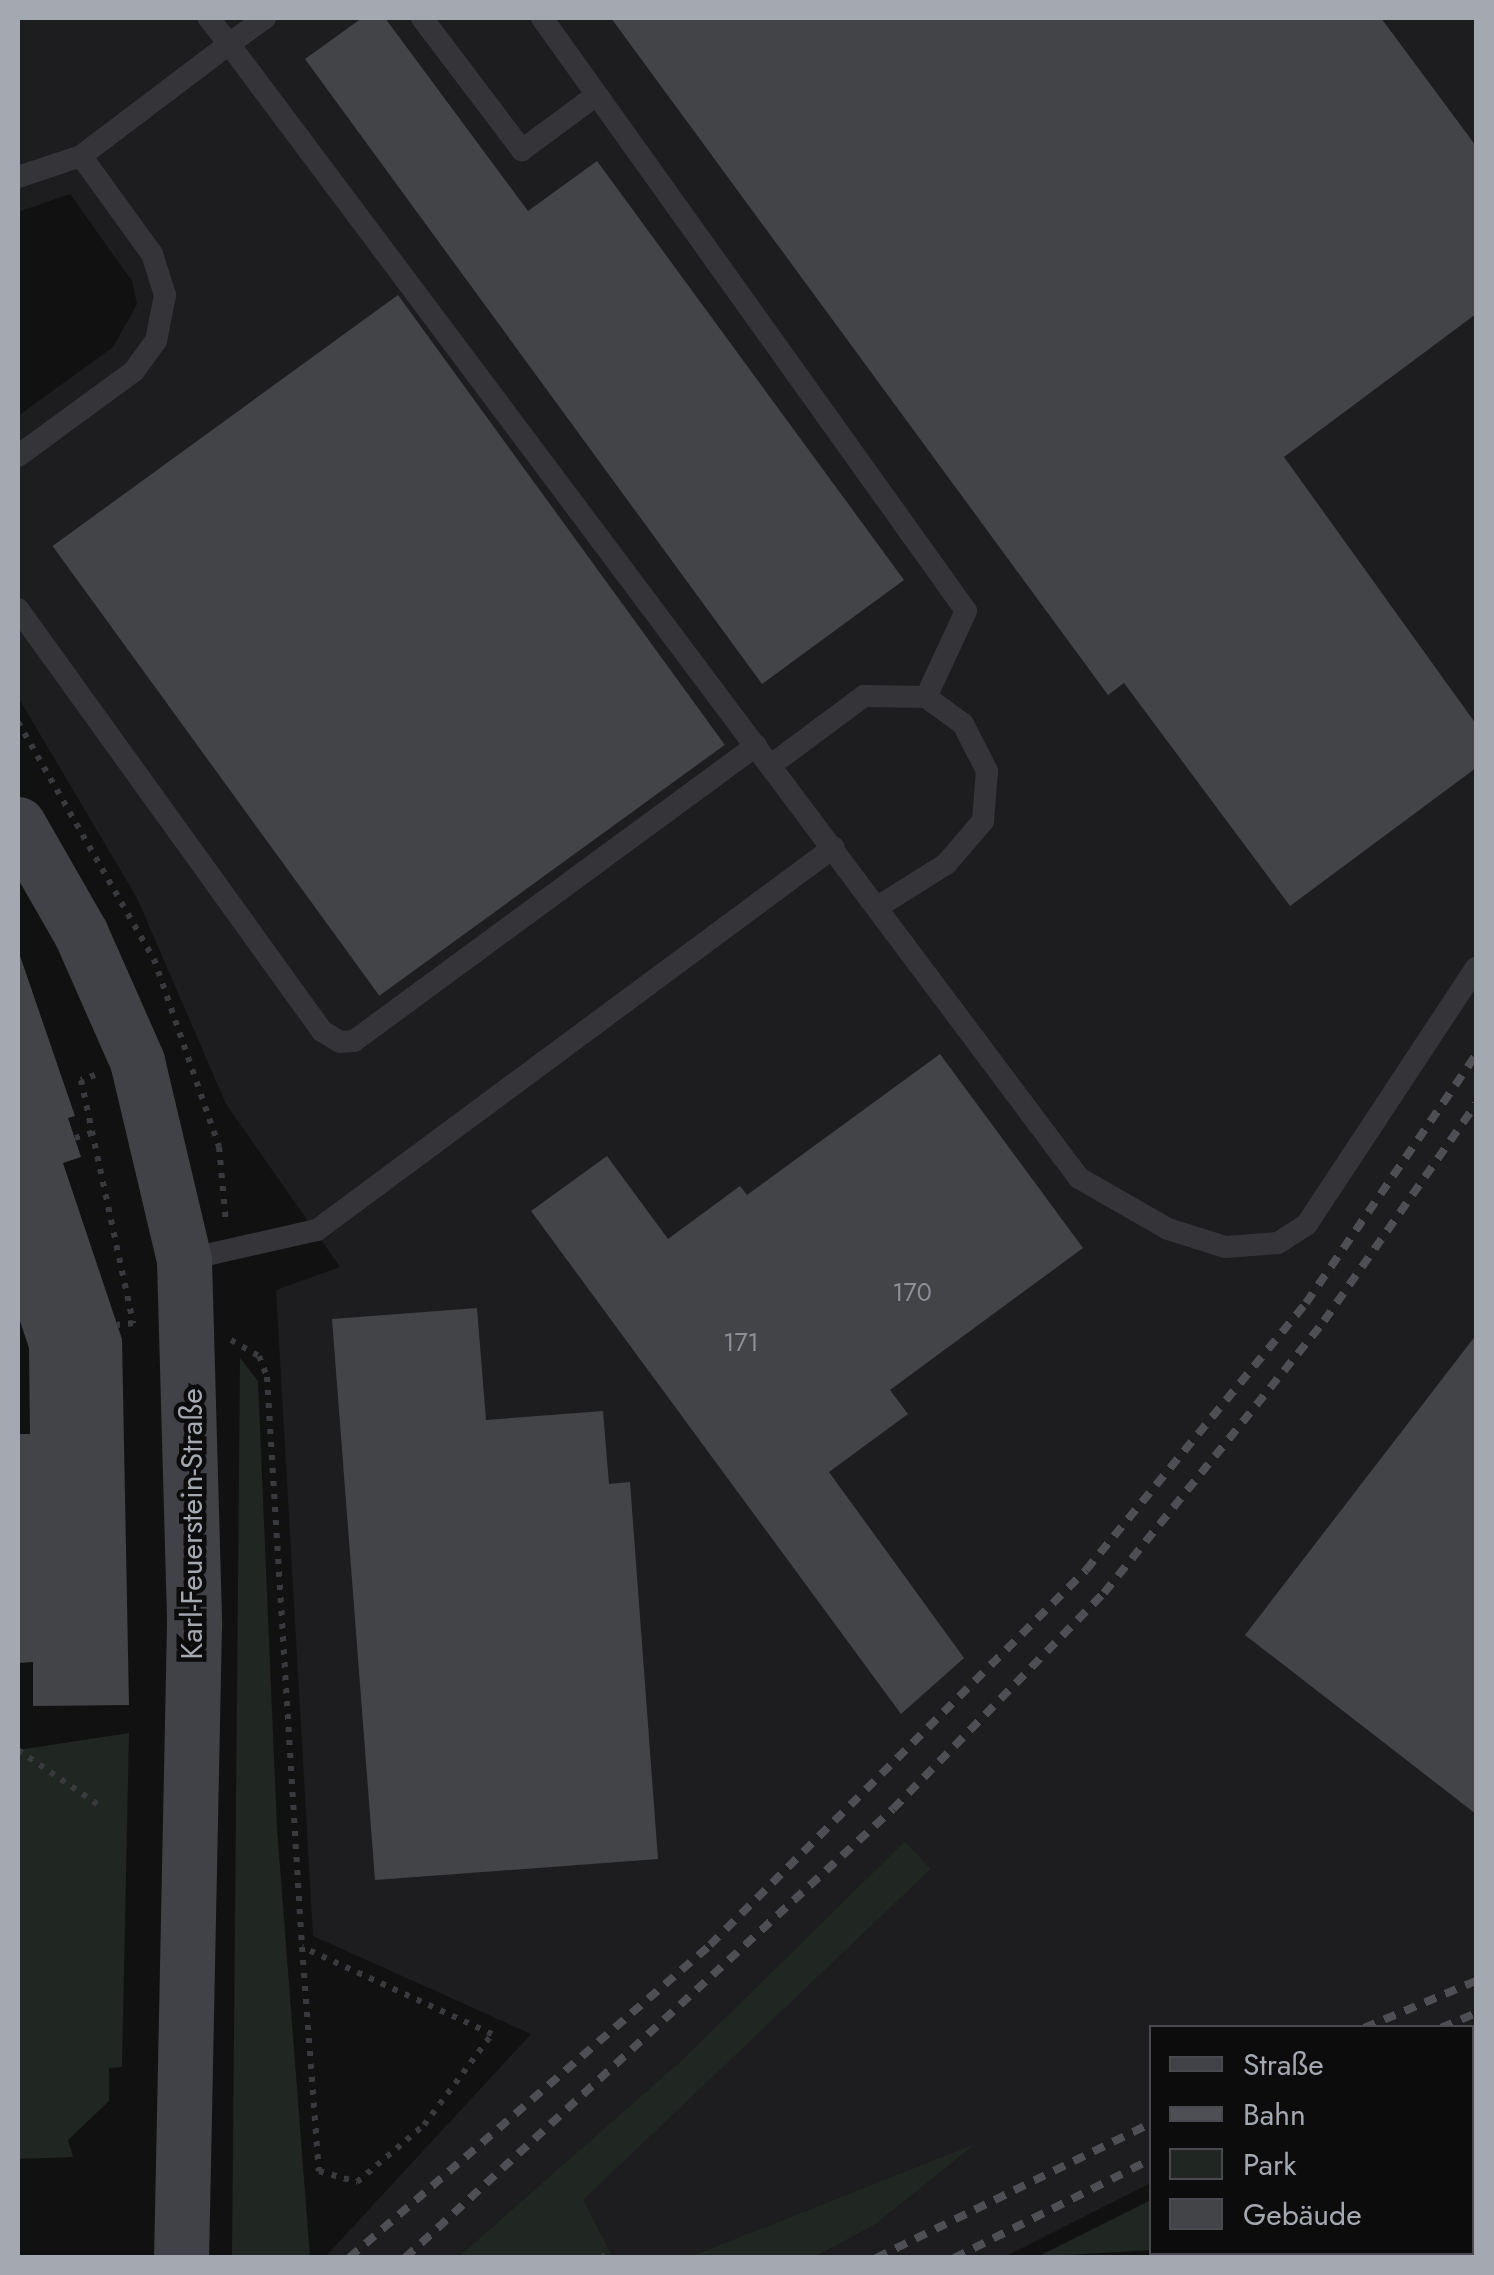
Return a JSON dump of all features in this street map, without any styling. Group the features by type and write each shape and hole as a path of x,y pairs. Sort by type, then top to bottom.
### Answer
{"street":[{"name":"Karl-Feuerstein-Straße","path":"18,824 131,1046 184,1260 194,1624 180,2258"}],"lane":[{"path":"209,18 879,906 1079,1178 1168,1229 1225,1248 1278,1243 1306,1224 1476,968"},
{"path":"18,177 81,156 265,18"},
{"path":"422,18 522,150 594,97"},
{"path":"542,18 594,97 966,611 926,698"},
{"path":"18,456 134,370 156,341 165,295 152,254 81,156"},
{"path":"18,610 322,1031 340,1042 354,1041 756,746"},
{"path":"771,765 864,696 926,698 963,724 987,770 983,822 946,864 879,906"},
{"path":"184,1260 316,1230 834,847"}],"path":[{"path":"18,722 47,771"},
{"path":"85,1095 133,1323 118,1325"},
{"path":"75,1138 95,1132"},
{"path":"230,1340 259,1356 267,1377 302,1947 319,2171 356,2182 424,2124 492,2034 302,1947"},
{"path":"18,1750 100,1806"}],"shaded area":[{"path":"18,18 1476,18 1476,2036 1474,2025 1149,2025 1149,2184 1004,2257 815,2257 876,2224 971,2146 689,2257 613,2257 582,2200 931,1869 905,1841 683,2059 458,2257 325,2257 531,2034 313,1936 276,1290 340,1267 226,1104 137,898 18,697 18,416 113,347 137,304 132,281 70,194 18,212"}],"green space":[{"path":"240,1358 258,1381 277,1828 310,2257 232,2255"},
{"path":"129,1733 122,2067 109,2068 109,2101 68,2140 73,2157 18,2159 18,1750"},
{"path":"905,1841 931,1869 583,2200 613,2257 458,2257 683,2059"},
{"path":"975,2144 876,2224 815,2257 689,2257"},
{"path":"1149,2201 1149,2250 1037,2257"}],"building":[{"path":"362,18 385,18 528,211 597,161 904,580 762,684 305,59"},
{"path":"611,18 1381,18 1476,146 1476,314 1284,457 1476,724 1476,768 1290,906 1124,683 1108,695"},
{"path":"398,295 725,745 379,996 53,546"},
{"path":"18,950 75,1116 68,1118 81,1157 63,1163 122,1339 129,1705 33,1706 33,1662 18,1663 18,1434 30,1434 29,1348 18,1315"},
{"path":"940,1054 1083,1248 890,1390 908,1414 829,1472 964,1658 901,1714 531,1211 607,1156 668,1239 740,1186 747,1195"},
{"path":"477,1308 486,1420 603,1411 609,1484 630,1482 658,1859 375,1880 332,1319"},
{"path":"1476,1335 1476,1814 1245,1635"},
{"path":"1476,2184 1476,2258 1424,2258 1474,2255"}],"railway":[{"path":"349,2258 710,1945 1086,1570 1306,1303 1476,1055"},
{"path":"405,2258 893,1809 1104,1593 1324,1321 1476,1104"},
{"path":"1371,2025 1476,1981"},
{"path":"1448,2025 1476,2013"},
{"path":"876,2258 1149,2124"},
{"path":"954,2258 1149,2160"}]}
